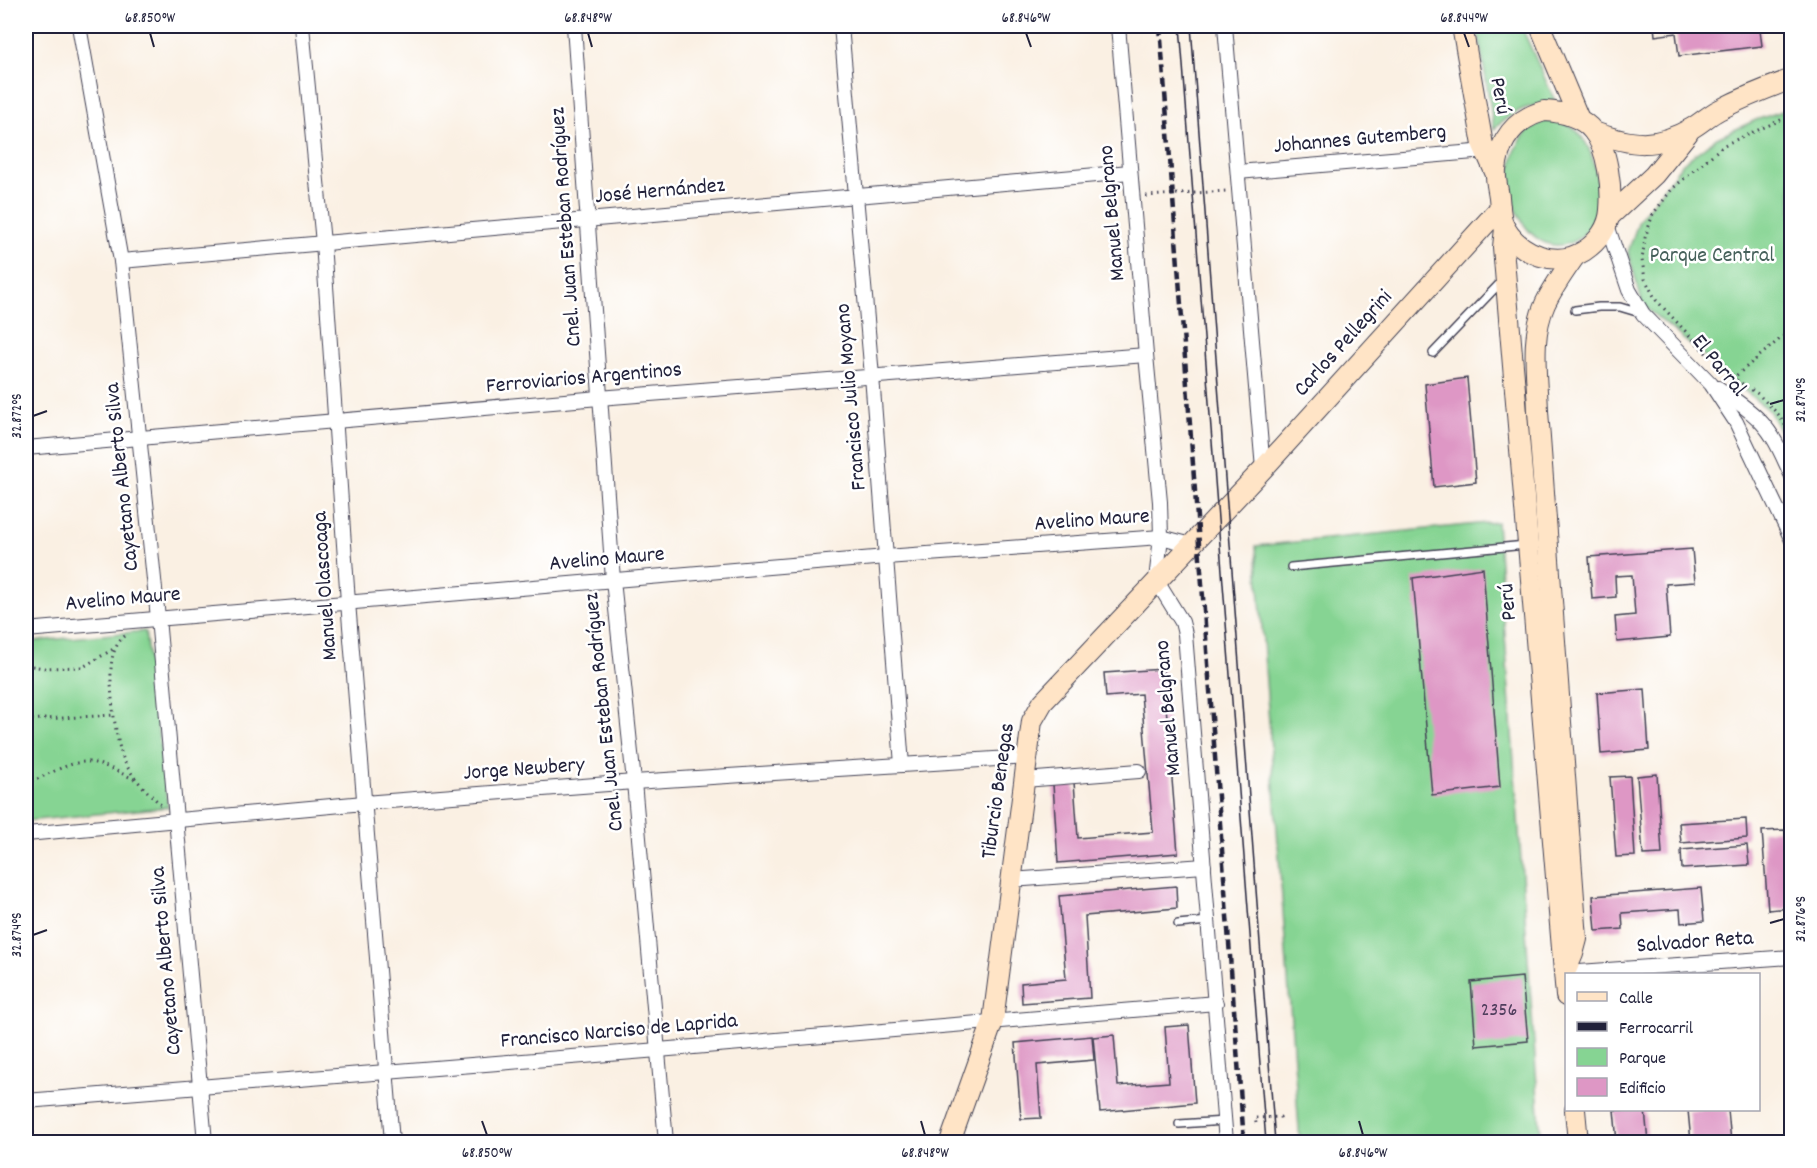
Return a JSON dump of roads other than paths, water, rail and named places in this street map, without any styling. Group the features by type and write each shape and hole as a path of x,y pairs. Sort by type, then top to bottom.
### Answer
{"main road":[{"name":"Perú","path":"1462,26 1483,145 1495,172"},
{"path":"1540,26 1579,119"},
{"path":"1692,128 1654,175 1608,221 1597,240 1575,256 1557,259 1536,255 1520,245 1504,228 1495,172 1499,154 1506,139 1515,126 1524,119 1544,111 1557,112 1579,119 1594,132 1618,141 1643,144 1672,138 1718,111 1791,80"},
{"path":"1594,132 1609,174 1611,199 1608,221"},
{"name":"Carlos Pellegrini","path":"1222,512 1500,208"},
{"name":"Perú","path":"1504,228 1505,277 1565,973"},
{"name":"Perú","path":"1565,973 1577,939 1536,358 1537,329 1544,306 1575,256"},
{"name":"Tiburcio Benegas","path":"950,1143 993,1021 1032,721 1043,702 1222,512"},
{"path":"1575,1111 1578,1143"}],"street":[{"name":"Cayetano Alberto Silva","path":"79,26 121,261 141,438 206,1143"},
{"name":"Manuel Olascoaga","path":"302,26 323,243 348,602 392,1143"},
{"name":"Cnel. Juan Esteban Rodríguez","path":"574,26 613,580 634,782 666,1143"},
{"name":"Francisco Julio Moyano","path":"841,26 872,376 902,765"},
{"name":"Manuel Belgrano","path":"1118,26 1160,502 1161,537 1156,580 1182,622 1185,634 1226,1143"},
{"path":"1226,26 1263,469"},
{"name":"Johannes Gutemberg","path":"1238,172 1486,151"},
{"name":"José Hernández","path":"121,261 1130,172"},
{"name":"El Parral","path":"1608,221 1629,290 1643,314 1711,384 1736,422 1791,540"},
{"name":"Ferroviarios Argentinos","path":"26,448 599,398 1146,355"},
{"path":"1711,384 1753,413 1764,424 1775,441 1791,476"},
{"name":"Avelino Maure","path":"26,630 886,557 1161,537 1192,545"},
{"name":"Jorge Newbery","path":"26,834 364,803 634,782 1027,757"},
{"path":"1024,780 1139,771"},
{"path":"1011,880 1204,866"},
{"name":"Salvador Reta","path":"1565,973 1791,957"},
{"name":"Francisco Narciso de Laprida","path":"26,1101 1216,1003"}],"lane":[{"path":"1433,352 1505,277"},
{"path":"1575,310 1620,307 1643,314"},
{"path":"1291,567 1528,545"},
{"path":"1178,924 1208,921"},
{"path":"1179,1124 1225,1121"}],"tram line":[{"path":"1180,26 1266,1142"},
{"path":"1191,26 1275,1142"}],"railway":[{"path":"1160,26 1244,1142"}],"park label":[{"name":"Parque Central","path":"1712,256"}]}
